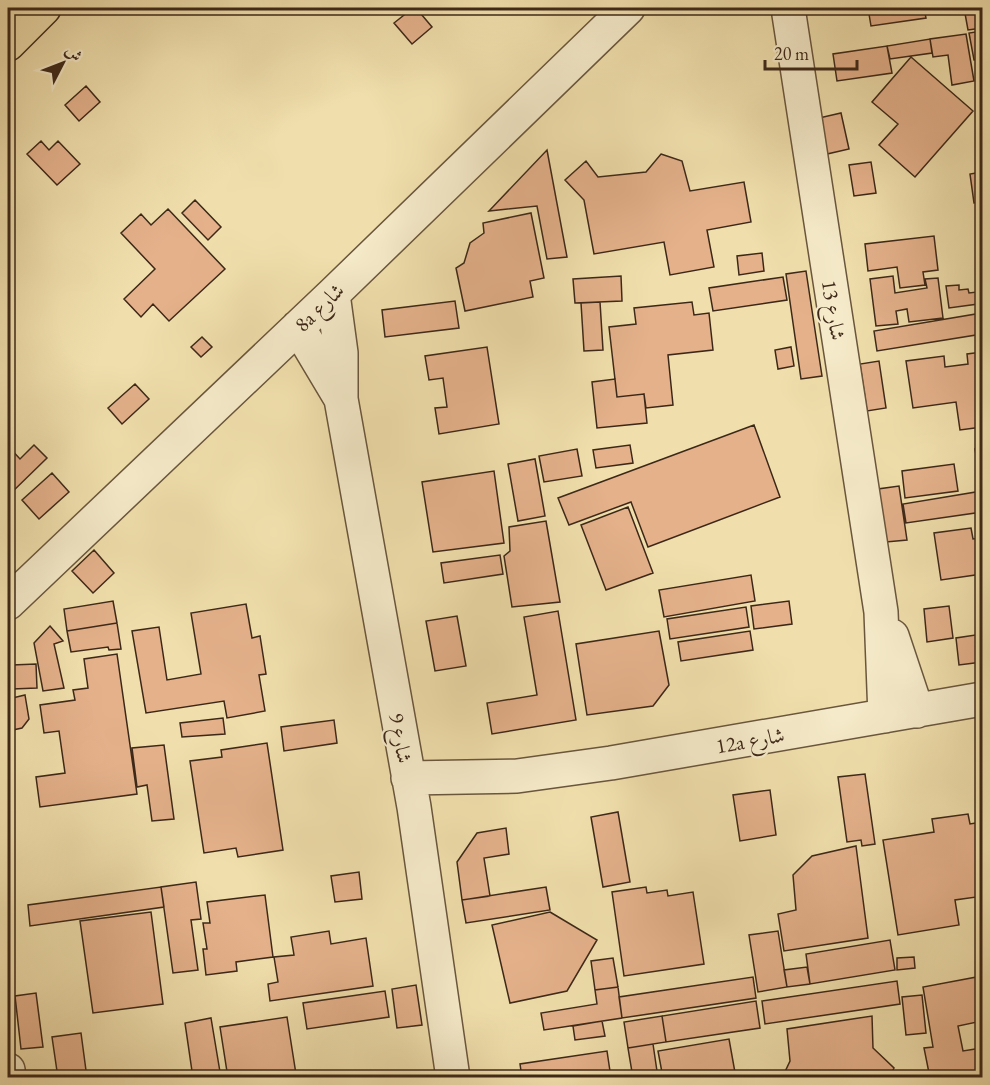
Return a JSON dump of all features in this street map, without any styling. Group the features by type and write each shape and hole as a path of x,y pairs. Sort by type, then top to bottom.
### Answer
{"main road":[{"path":"8,44 44,8"}],"street":[{"name":"8a شارع","path":"8,603 333,294 628,8"},
{"name":"شارع 13","path":"788,8 881,612 885,716"},
{"name":"شارع 9","path":"333,294 341,352 341,399 411,793 453,1077"},
{"name":"شارع 9","path":"298,327 341,399"},
{"name":"شارع 13","path":"881,612 917,711"},
{"name":"12a شارع","path":"411,793 692,750 982,699"},
{"path":"8,1070 9,1077"}],"building":[{"path":"416,8 432,27 412,44 394,23"},
{"path":"868,8 924,8 926,18 871,26"},
{"path":"964,8 982,8 982,28 968,30"},
{"path":"982,31 982,59 974,60 969,33"},
{"path":"966,34 974,81 952,85 948,55 933,57 930,39"},
{"path":"930,39 932,53 890,59 887,46"},
{"path":"887,46 892,73 837,81 833,54"},
{"path":"911,57 973,111 915,177 879,145 898,124 872,102"},
{"path":"86,86 100,102 79,121 65,105"},
{"path":"841,113 849,149 827,154 819,118"},
{"path":"41,141 49,150 58,141 80,164 57,185 27,154"},
{"path":"547,150 567,257 547,259 537,206 489,211"},
{"path":"661,154 682,161 690,191 744,182 751,222 707,230 714,267 670,275 664,242 594,254 584,200 565,180 586,161 598,177 646,172"},
{"path":"871,162 876,193 854,196 849,165"},
{"path":"982,172 982,202 974,203 970,174"},
{"path":"195,200 221,227 208,240 182,213"},
{"path":"168,209 225,269 169,321 153,304 141,317 124,299 155,269 121,233 141,214 151,225"},
{"path":"531,213 544,278 530,281 533,297 465,311 456,268 464,263 470,243 484,233 483,223"},
{"path":"934,236 938,270 923,272 925,285 900,288 897,267 868,271 865,244"},
{"path":"982,244 982,281 978,245"},
{"path":"762,253 764,271 739,275 737,256"},
{"path":"806,271 822,376 801,379 786,274"},
{"path":"621,276 622,301 575,303 573,279"},
{"path":"893,276 895,293 927,288 925,279 938,278 943,318 909,322 907,309 896,311 898,324 876,326 870,279"},
{"path":"783,277 787,300 713,311 709,288"},
{"path":"959,285 959,290 968,289 969,293 977,292 978,304 949,308 946,286"},
{"path":"455,301 459,328 385,337 382,310"},
{"path":"600,302 603,350 584,351 581,303"},
{"path":"692,302 694,315 709,313 713,350 668,355 673,405 646,408 644,394 617,397 609,327 636,324 634,308"},
{"path":"982,313 982,334 877,351 874,331"},
{"path":"202,337 212,347 201,357 191,347"},
{"path":"487,347 499,424 439,434 435,408 447,407 443,378 429,380 425,356"},
{"path":"791,347 794,366 778,369 775,350"},
{"path":"982,352 982,427 960,430 956,402 913,408 906,361 944,356 945,367 968,364 967,354"},
{"path":"879,361 886,408 867,411 860,364"},
{"path":"615,379 617,397 644,394 647,423 597,428 592,382"},
{"path":"135,384 149,399 122,424 108,408"},
{"path":"754,425 780,497 648,547 631,502 569,525 558,498"},
{"path":"34,445 47,458 8,496 8,446 20,459"},
{"path":"630,445 633,463 596,468 593,450"},
{"path":"982,448 982,487 981,487 975,449"},
{"path":"577,449 582,476 544,482 539,456"},
{"path":"535,459 545,516 518,521 508,464"},
{"path":"954,464 958,491 905,498 902,471"},
{"path":"494,471 504,543 433,552 422,482"},
{"path":"52,473 69,492 39,519 22,500"},
{"path":"899,486 907,540 886,542 878,489"},
{"path":"982,491 982,512 906,523 903,504"},
{"path":"628,507 653,573 606,590 581,525"},
{"path":"546,521 560,602 512,607 504,556 510,551 509,527"},
{"path":"971,528 973,539 982,538 982,574 941,580 934,533"},
{"path":"94,550 114,573 93,593 72,571"},
{"path":"500,555 503,574 444,583 441,563"},
{"path":"751,575 755,601 664,617 659,590"},
{"path":"113,601 117,623 67,631 64,609"},
{"path":"789,601 792,624 754,629 751,606"},
{"path":"246,604 252,638 260,636 266,674 259,675 265,711 227,718 224,701 146,713 132,631 159,627 167,680 201,674 191,613"},
{"path":"949,606 953,638 927,642 924,609"},
{"path":"746,607 749,627 670,639 667,619"},
{"path":"558,611 576,720 492,734 487,703 537,695 524,617"},
{"path":"457,616 466,666 435,671 426,621"},
{"path":"117,623 121,649 109,650 108,647 71,652 67,631"},
{"path":"50,626 63,641 54,644 64,688 43,691 34,643"},
{"path":"659,631 669,685 653,706 587,715 576,644"},
{"path":"750,631 753,650 681,661 678,642"},
{"path":"982,634 982,662 959,665 956,638"},
{"path":"117,654 137,794 40,807 36,777 65,773 59,731 44,733 40,705 75,700 73,690 88,688 84,659"},
{"path":"36,664 37,688 12,689 12,665"},
{"path":"25,695 29,719 22,728 8,731 8,699"},
{"path":"223,718 225,734 182,737 180,723"},
{"path":"334,720 337,743 284,751 281,727"},
{"path":"267,743 283,850 238,857 236,848 204,853 190,761 222,757 221,750"},
{"path":"164,745 174,819 152,821 147,785 137,787 132,748"},
{"path":"865,774 875,844 862,846 861,840 847,842 838,777"},
{"path":"770,790 776,835 740,841 733,795"},
{"path":"618,812 630,882 603,887 591,817"},
{"path":"968,814 970,824 982,822 982,937 976,897 955,900 959,925 898,935 883,840 934,832 932,819"},
{"path":"506,828 509,854 484,858 490,896 462,900 457,862 477,833"},
{"path":"856,846 868,938 784,951 778,914 796,910 793,875 812,856"},
{"path":"359,872 362,899 335,902 331,876"},
{"path":"196,882 201,919 191,920 198,970 173,973 161,887"},
{"path":"161,887 164,907 30,926 28,905"},
{"path":"546,887 550,910 466,923 462,900"},
{"path":"646,887 647,893 667,890 668,896 693,892 704,964 624,976 612,892"},
{"path":"265,895 273,957 236,962 237,971 206,975 203,949 207,949 203,923 210,923 207,902"},
{"path":"151,912 163,1004 93,1013 80,921"},
{"path":"550,912 597,940 567,991 510,1003 492,925"},
{"path":"329,931 331,944 366,938 373,986 270,1001 268,984 278,982 274,957 294,955 291,937"},
{"path":"778,931 787,987 758,992 749,935"},
{"path":"890,940 895,970 810,984 806,954"},
{"path":"914,957 915,968 897,970 897,958"},
{"path":"613,958 618,987 595,990 591,961"},
{"path":"807,967 810,984 787,987 784,970"},
{"path":"982,976 982,1021 958,1026 963,1051 982,1048 982,1078 930,1078 924,1048 933,1047 923,987"},
{"path":"753,977 756,998 622,1018 619,997"},
{"path":"897,981 900,1004 765,1024 762,1001"},
{"path":"416,985 422,1025 397,1028 392,989"},
{"path":"618,987 622,1018 544,1030 541,1013 597,1004 595,990"},
{"path":"385,991 389,1017 307,1029 303,1003"},
{"path":"36,993 43,1047 21,1049 15,996"},
{"path":"922,995 926,1033 906,1035 902,997"},
{"path":"756,1001 760,1028 666,1042 662,1016"},
{"path":"662,1016 666,1042 628,1048 624,1022"},
{"path":"872,1016 873,1048 894,1068 889,1078 782,1078 790,1061 787,1029"},
{"path":"287,1017 296,1074 309,1073 309,1078 228,1078 220,1027"},
{"path":"211,1018 221,1078 193,1078 185,1023"},
{"path":"602,1021 605,1036 575,1040 573,1026"},
{"path":"81,1033 87,1078 58,1078 52,1037"},
{"path":"729,1039 736,1078 663,1078 658,1051"},
{"path":"653,1044 658,1078 633,1078 628,1048"},
{"path":"607,1051 611,1078 522,1078 520,1064"}]}
